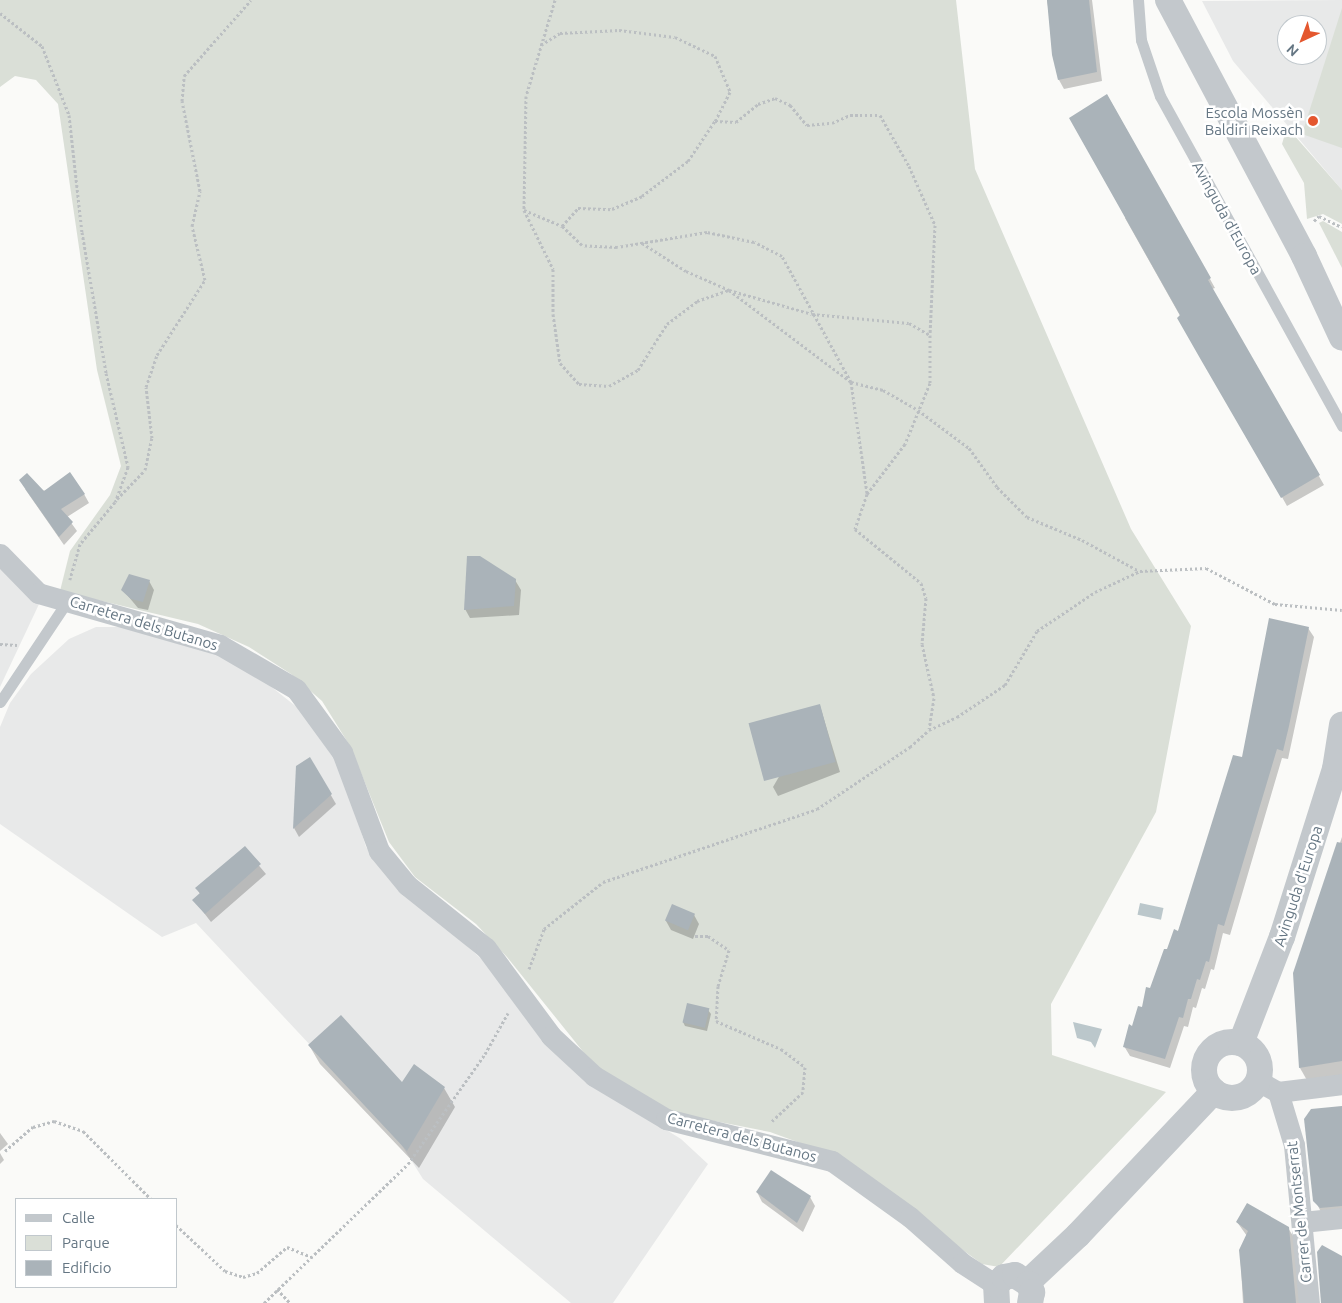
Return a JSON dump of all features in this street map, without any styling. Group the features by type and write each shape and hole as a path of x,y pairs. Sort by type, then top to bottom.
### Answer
{"street":[{"path":"1168,0 1296,240 1342,338"},
{"name":"Carretera dels Butanos","path":"0,554 38,592 220,645 296,689 342,752 380,852 407,885 486,948 551,1036 594,1076 666,1118 832,1161 910,1217 996,1294"},
{"name":"Avinguda d'Europa","path":"1241,1043 1282,937 1338,769 1342,725"},
{"path":"1268,1087 1259,1061 1253,1051 1241,1043 1220,1044 1208,1056 1204,1073 1214,1091 1236,1098 1268,1087 1342,1084"},
{"name":"Carrer de Montserrat","path":"1268,1087 1294,1144 1309,1303"},
{"path":"996,1294 1011,1275 1029,1292 1063,1249 1214,1091"},
{"path":"1302,1222 1342,1218"}],"lane":[{"name":"Avinguda d'Europa","path":"1138,0 1141,40 1160,96 1342,426"},
{"path":"0,702 68,600"}],"path":[{"path":"68,600 71,573 80,544 145,470 152,438 146,386 157,355 205,280 192,226 200,191 182,101 184,76 251,0"},
{"path":"555,0 526,96 524,210 553,268 553,314 560,363 579,384 609,386 638,370 667,324 698,301 729,290"},
{"path":"0,13 42,46 69,115 82,232 106,373 128,467 115,502"},
{"path":"541,45 560,34 619,30 675,37 715,56 730,92 715,121 688,161 642,196 612,209 578,208 562,226"},
{"path":"715,121 736,122 758,104 775,98 790,105 808,125 832,123 850,115 880,116 909,166 935,226 930,335 930,383 905,444 867,494 855,529 921,583 926,598 922,644 934,698 928,730"},
{"path":"524,210 562,226 582,245 617,247 707,232 754,242 782,256 812,314 851,382 867,494"},
{"path":"1318,227 1313,219 1319,216 1342,227"},
{"path":"642,243 686,271 729,290 812,314 909,323 930,335"},
{"path":"729,290 851,382 883,390 918,410 970,448 997,487 1027,517 1082,540 1140,571"},
{"path":"264,1303 277,1288 312,1257 408,1164 485,1054 520,992 544,929 603,882 817,809 910,747 928,730 957,717 1005,685 1037,631 1095,592 1140,571 1206,568 1275,604 1342,610"},
{"path":"695,936 708,936 729,950 718,986 716,1021 781,1049 805,1067 803,1092 778,1118 740,1138"},
{"path":"6,1151 32,1127 54,1121 61,1123 83,1131 150,1198"},
{"path":"178,1227 225,1271 243,1277 257,1273 287,1247 312,1257"},
{"path":"277,1288 290,1303"}],"shaded area":[{"name":"Escola Mossèn Baldiri Reixach","path":"1342,0 1342,190 1233,61 1202,1"},
{"path":"0,567 40,602 0,687"},
{"path":"96,627 124,627 216,653 264,681 298,708 341,768 366,847 382,870 496,972 631,1108 681,1139 708,1164 613,1303 571,1303 423,1179 398,1139 196,923 162,937 0,824 0,727 10,703 31,674 69,639"},
{"path":"1140,903 1163,908 1161,920 1138,915"},
{"path":"1073,1022 1102,1029 1095,1048 1091,1042 1077,1038"}],"green space":[{"path":"0,0 956,0 975,169 1131,529 1191,626 1156,812 1051,1004 1052,1055 1166,1092 999,1267 982,1264 847,1160 770,1132 684,1115 643,1101 614,1081 589,1059 507,957 476,924 415,877 389,842 350,746 322,701 291,674 249,647 198,624 60,591 70,551 110,495 121,466 97,370 58,104 36,80 15,76 0,87"},
{"path":"1342,8 1342,148 1302,134 1324,65 1327,65 1327,55"},
{"path":"1287,127 1342,190 1342,224 1323,214 1307,219 1304,183 1282,144"},
{"path":"1323,221 1342,232 1342,268 1319,223"}],"building":[{"path":"1047,0 1089,0 1097,72 1058,80 1052,55"},
{"path":"1107,94 1211,278 1208,280 1320,475 1281,498 1177,318 1180,315 1069,118"},
{"path":"70,472 85,494 61,509 73,522 59,537 19,480 27,473 44,491"},
{"path":"467,556 480,556 516,579 514,606 464,610"},
{"path":"129,574 150,580 143,602 131,599 121,590"},
{"path":"1269,618 1309,627 1283,751 1277,749 1224,926 1218,924 1209,962 1206,961 1200,980 1197,979 1191,999 1188,999 1183,1018 1179,1017 1165,1059 1123,1047 1129,1024 1132,1026 1138,1006 1142,1007 1146,987 1150,988 1164,949 1167,949 1174,929 1178,931 1233,755 1242,757"},
{"path":"820,704 836,762 764,781 749,723"},
{"path":"310,757 332,794 293,829 296,766"},
{"path":"1337,842 1342,843 1342,1061 1299,1068 1293,973"},
{"path":"245,846 261,864 205,914 192,900 200,893 195,888"},
{"path":"672,904 695,914 688,930 665,921"},
{"path":"687,1003 709,1008 705,1028 683,1022"},
{"path":"341,1015 402,1082 414,1064 445,1087 407,1151 308,1045"},
{"path":"1342,1106 1342,1206 1320,1208 1313,1201 1304,1119 1311,1109"},
{"path":"771,1170 811,1196 797,1223 756,1192"},
{"path":"1247,1203 1289,1227 1296,1303 1244,1303 1239,1250 1248,1231 1236,1222"},
{"path":"1322,1245 1342,1256 1342,1303 1321,1303 1317,1252"}],"place":[{"name":"Escola Mossèn Baldiri Reixach","path":"1313,121"}]}
